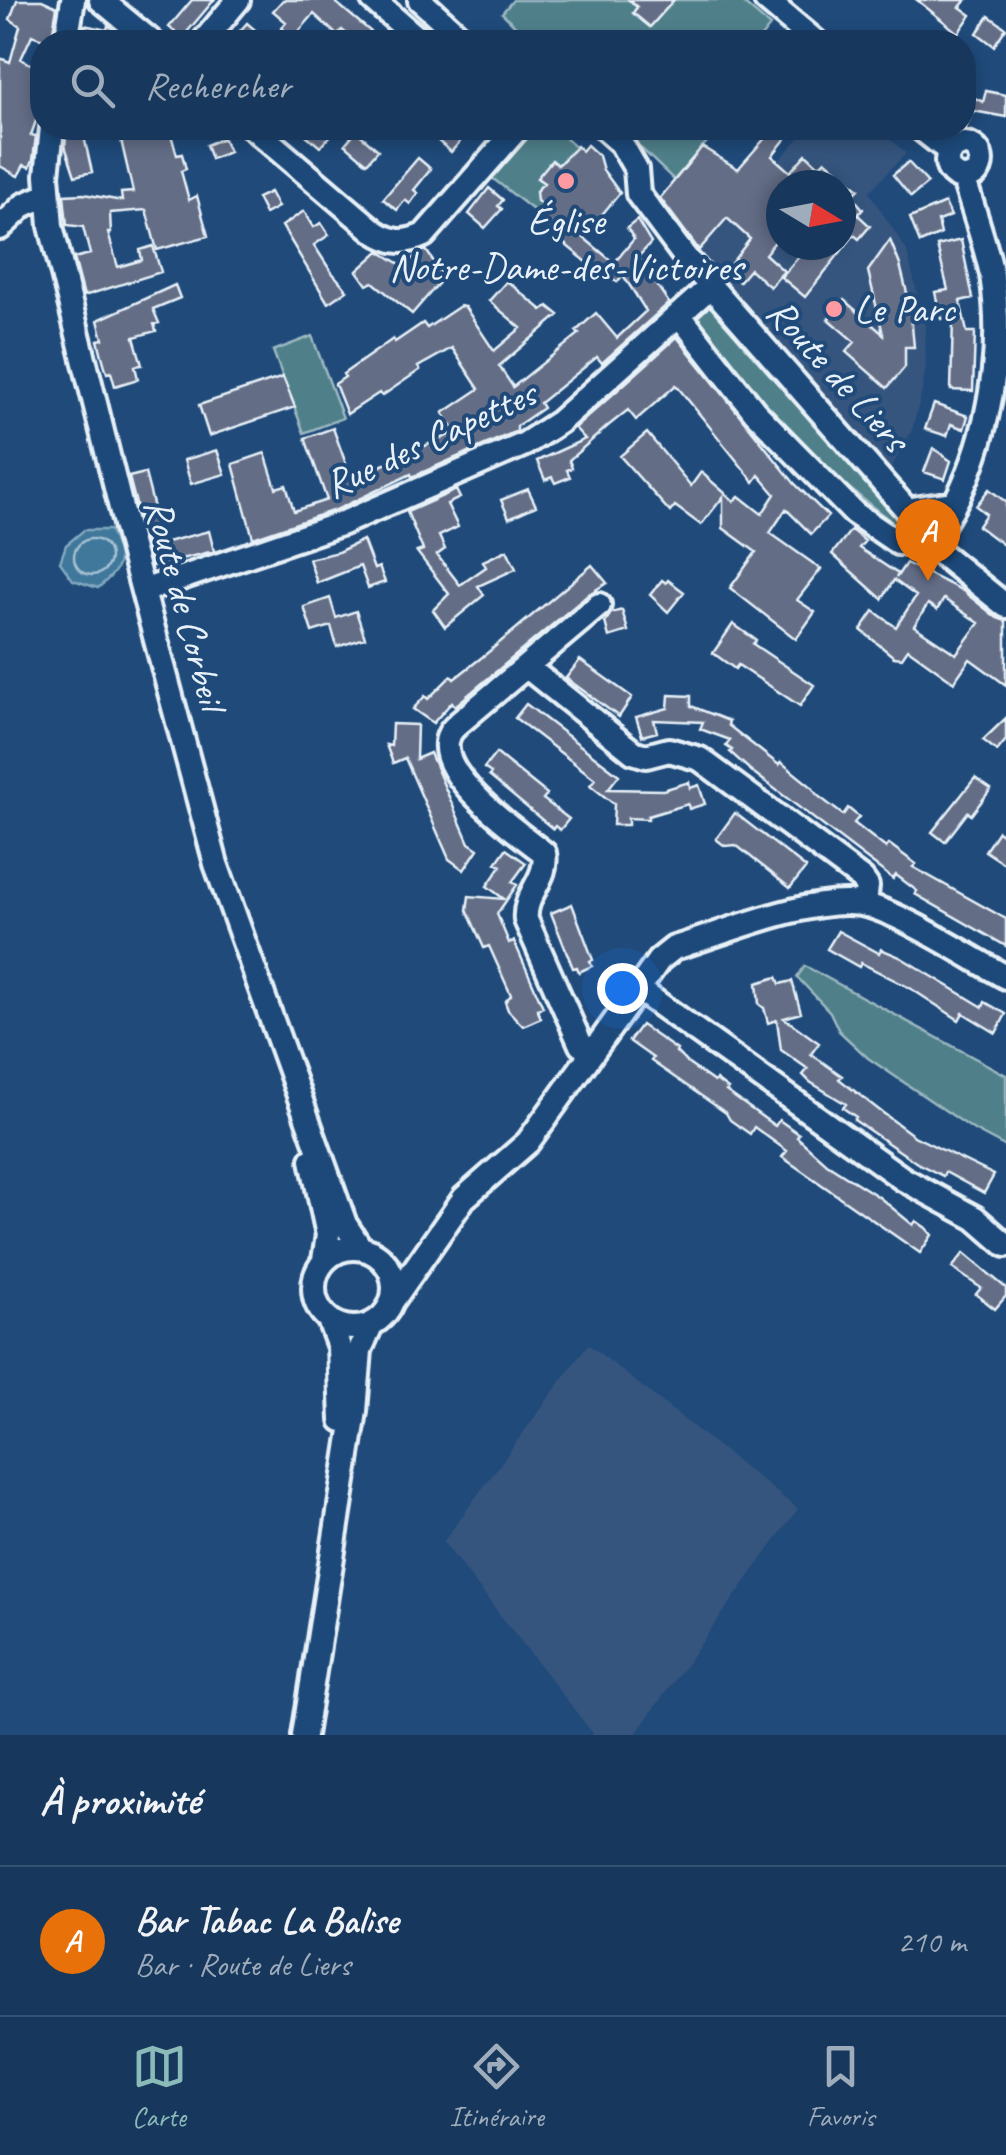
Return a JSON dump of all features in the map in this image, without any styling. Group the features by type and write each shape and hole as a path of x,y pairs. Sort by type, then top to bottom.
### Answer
{"street":[{"path":"68,30 73,0"},
{"path":"101,0 137,30"},
{"path":"214,30 238,0"},
{"path":"372,0 408,30"},
{"path":"420,0 453,30"},
{"path":"766,0 802,30"},
{"name":"Route de Corbeil","path":"51,140 50,226 216,864 345,1224 360,1247"},
{"path":"266,140 374,230 397,242 424,234 507,140"},
{"name":"Route de Liers","path":"618,140 636,169 638,194 710,287 908,510 930,544 1006,606"},
{"path":"936,140 949,150"},
{"path":"680,316 755,412 854,513 898,544 930,544 954,503 980,442 991,397 997,314 991,272 964,179 946,166 949,150 956,145 969,144 982,158"},
{"path":"982,158 1006,156"},
{"path":"964,179 977,173 982,158"},
{"path":"0,228 24,204 48,195"},
{"name":"Rue des Capettes","path":"143,591 301,538 525,444 559,422 710,287"},
{"path":"908,510 954,503"},
{"path":"591,1053 581,1045 526,920 524,907 546,865 544,854 466,791 447,749 448,736 458,723 599,605"},
{"path":"527,666 634,752 646,756 670,750 700,758 862,879 867,886 865,904"},
{"path":"304,1735 360,1350 371,1324 388,1310 444,1224 480,1181 528,1142 658,960 674,948 788,913 832,904 865,904 1006,976"},
{"path":"638,989 903,1179 975,1218 1006,1246"},
{"name":"Route de Corbeil","path":"297,1090 328,1235 324,1260"},
{"path":"382,1258 411,1248 444,1224"},
{"path":"344,1480 339,1346 329,1320 314,1298 316,1271 334,1252 360,1247 382,1258 393,1277 393,1300"},
{"path":"329,1320 350,1328 371,1324"}],"shaded area":[{"name":"Le Parc","path":"797,140 891,140 906,153 869,192 907,251 925,326 926,365 912,430 890,470 697,252 766,175 766,260 856,260 856,170 770,170"},
{"path":"588,1344 798,1509 635,1735 594,1735 443,1542"}],"green space":[{"path":"513,0 629,0 637,7 633,13 650,27 674,0 740,0 770,26 767,30 520,30 502,13"},
{"path":"517,140 568,140 608,176 579,213 537,213 487,174"},
{"path":"632,140 709,140 674,180"},
{"path":"714,301 911,532 908,535 814,460 694,321"},
{"path":"312,336 343,418 304,433 273,351"},
{"path":"805,966 1006,1075 1006,1147 974,1130 868,1058 839,1031 830,1012 797,977"}],"water":[{"path":"84,530 110,530 119,556 117,568 98,588 73,580 60,562 66,545"}],"building":[{"path":"17,0 42,0 57,7 53,30 30,30 21,59 30,64 30,140 36,140 30,167 24,165 18,176 0,166 0,58 10,62 20,26 10,19"},
{"path":"192,0 214,0 189,30 169,27"},
{"path":"283,0 333,0 369,30 332,30 314,14 300,30 284,30 286,22 273,11"},
{"path":"629,0 674,0 650,27 633,13 637,7"},
{"path":"917,0 966,0 960,7 971,15 960,30 954,30"},
{"path":"989,16 1006,28 994,46 977,33"},
{"path":"986,91 1006,95 1006,117 976,112 976,99 983,102"},
{"path":"66,140 85,140 92,172 75,176"},
{"path":"121,140 173,140 177,155 182,154 186,169 181,171 189,200 197,196 208,236 157,250 146,210 110,213 108,233 118,267 142,260 140,250 153,246 161,272 84,296 74,258 90,254 83,227 67,225 64,195 84,194 122,201 121,193 133,192"},
{"path":"224,140 229,152 211,159 206,145"},
{"path":"348,140 366,140 378,150 367,163 345,144"},
{"path":"439,140 462,140 451,152"},
{"path":"763,140 785,140 772,156 788,170 766,170 766,260 784,271 770,287 750,269 739,282 726,270 750,239 727,218 699,250 660,198 702,147 738,169"},
{"path":"587,145 599,156 603,170 620,193 583,237 614,263 634,239 627,228 637,220 651,243 638,257 669,303 602,363 597,357 540,403 543,408 517,426 517,431 338,509 253,538 233,464 265,453 276,488 286,485 294,511 327,500 305,438 333,428 354,486 379,476 376,468 456,432 443,413 479,389 452,348 418,367 420,370 382,396 379,393 347,414 335,384 393,339 395,342 423,323 427,328 460,306 465,307 494,351 521,328 489,301 507,281 542,310 548,306 559,315 499,366 513,387 579,334 576,331 596,313 617,338 646,311 623,275 617,282 604,276 539,223 535,215 544,207 537,201 536,191 544,183 537,178 552,160 558,165 577,146 582,151"},
{"path":"806,154 819,166 825,160 837,170 792,170"},
{"path":"418,158 431,169 414,190 418,193 410,204 405,200 397,210 383,199"},
{"path":"908,162 928,183 911,197 893,175"},
{"path":"489,188 503,200 498,206 502,209 485,228 469,214"},
{"path":"270,192 278,207 265,214 257,198"},
{"path":"856,201 863,209 858,215 870,226 859,239"},
{"path":"945,203 951,216 938,221 941,234 920,243 910,218"},
{"path":"304,211 314,227 321,223 329,235 314,245 347,290 328,303 282,226"},
{"path":"890,240 910,305 914,347 905,347 905,367 887,388 846,352 855,342 828,319 844,300 883,334 868,271"},
{"path":"961,240 973,298 960,301 967,332 975,332 973,391 951,390 953,320 941,319 935,292 948,290 937,246"},
{"path":"426,250 444,277 412,314 373,282 367,285 357,271 379,251 405,267"},
{"path":"796,260 834,260 805,297 781,277"},
{"path":"175,285 180,298 153,309 159,323 154,324 156,331 134,337 142,365 135,366 138,379 115,386 102,356 98,320"},
{"path":"677,337 795,484 828,516 811,534 786,509 770,533 821,569 797,600 815,612 796,639 730,588 756,552 723,528 723,497 701,525 675,506 670,512 620,456 647,433 691,486 701,472 734,501 739,496 762,514 775,494 759,475 754,482 676,385 636,420 628,410 608,426 569,460 570,477 555,483 552,477 545,480 537,461 585,439 575,428"},
{"path":"283,377 295,407 209,436 199,405"},
{"path":"934,404 968,416 964,429 951,424 947,436 925,429"},
{"path":"933,448 951,461 945,479 924,472"},
{"path":"217,450 225,474 191,484 184,460"},
{"path":"145,473 163,543 209,531 214,551 152,566 129,477"},
{"path":"528,489 536,506 509,518 501,500"},
{"path":"989,489 1006,502 1006,547 978,526 986,514 976,506"},
{"path":"456,490 460,498 447,504 458,527 439,536 445,549 437,555 460,585 486,567 483,561 507,550 516,569 478,586 484,595 445,627 433,610 449,594 417,552 423,550 407,512"},
{"path":"851,530 865,541 859,548 898,574 896,578 906,563 963,591 1006,621 1006,685 970,659 954,682 908,649 902,658 894,657 861,630 874,611 896,627 916,596 894,580 882,599 832,554","holes":["944,599 979,623 956,654 914,626 928,604 937,610"]},
{"path":"363,540 374,569 379,567 385,582 368,588 360,566 317,583 309,559 338,552"},
{"path":"592,565 607,583 455,706 452,702 433,723 413,709 451,676 454,679 486,654"},
{"path":"662,580 684,592 668,612 650,595"},
{"path":"330,598 336,618 356,611 365,638 337,647 331,626 312,632 304,607"},
{"path":"622,610 628,631 609,637 605,622 611,613"},
{"path":"733,624 756,640 753,644 814,685 800,706 713,653"},
{"path":"580,660 632,697 619,717 566,678"},
{"path":"669,695 691,696 691,706 729,721 728,725 779,765 781,762 843,815 848,808 859,817 854,823 886,848 889,844 916,864 913,867 1006,919 1006,946 915,894 917,891 896,875 893,879 750,770 726,746 730,740 700,729 703,722 654,720 657,732 642,736 636,717 668,708"},
{"path":"526,704 619,775 608,789 663,790 689,782 690,788 699,785 705,804 689,809 688,804 648,819 628,818 628,825 613,825 614,804 590,785 595,779 515,718"},
{"path":"1006,718 1006,740 997,751 983,740"},
{"path":"392,724 417,725 416,759 430,753 469,843 478,849 464,870 449,859 405,758 393,763 386,745 391,746"},
{"path":"496,753 547,794 543,799 569,819 560,830 555,826 553,829 489,776 491,773 484,768"},
{"path":"975,778 991,789 945,842 932,832"},
{"path":"735,813 806,868 790,888 736,845 725,846 716,839"},
{"path":"998,831 1006,837 1006,865 985,851"},
{"path":"506,849 526,863 512,882 517,885 497,914 509,943 514,941 543,1007 537,1009 541,1018 523,1026 508,1010 505,1002 511,995 467,910 469,896 504,899 487,886 501,866 496,863"},
{"path":"572,904 593,960 592,966 579,972 577,967 573,968 551,913"},
{"path":"838,931 879,953 881,949 900,957 983,1007 985,1002 1006,1014 996,1033 963,1013 959,1020 910,988 827,949"},
{"path":"777,977 780,984 792,981 801,1013 784,1018 819,1043 811,1054 914,1136 994,1175 984,1193 945,1172 943,1176 917,1163 854,1120 856,1117 843,1108 846,1104 803,1075 808,1069 781,1050 777,1020 768,1023 759,1004 757,983"},
{"path":"641,1025 775,1126 779,1120 799,1134 797,1137 827,1164 879,1197 913,1225 916,1221 926,1228 932,1235 920,1253 782,1157 787,1151 754,1127 750,1134 651,1061 653,1058 629,1041"},
{"path":"964,1253 1006,1288 1006,1296 995,1309 976,1294 981,1288 952,1268"}],"place":[{"name":"Église Notre-Dame-des-Victoires","path":"566,181"},
{"name":"Le Parc","path":"834,309"},
{"name":"Bar Tabac La Balise","path":"928,581"}]}
